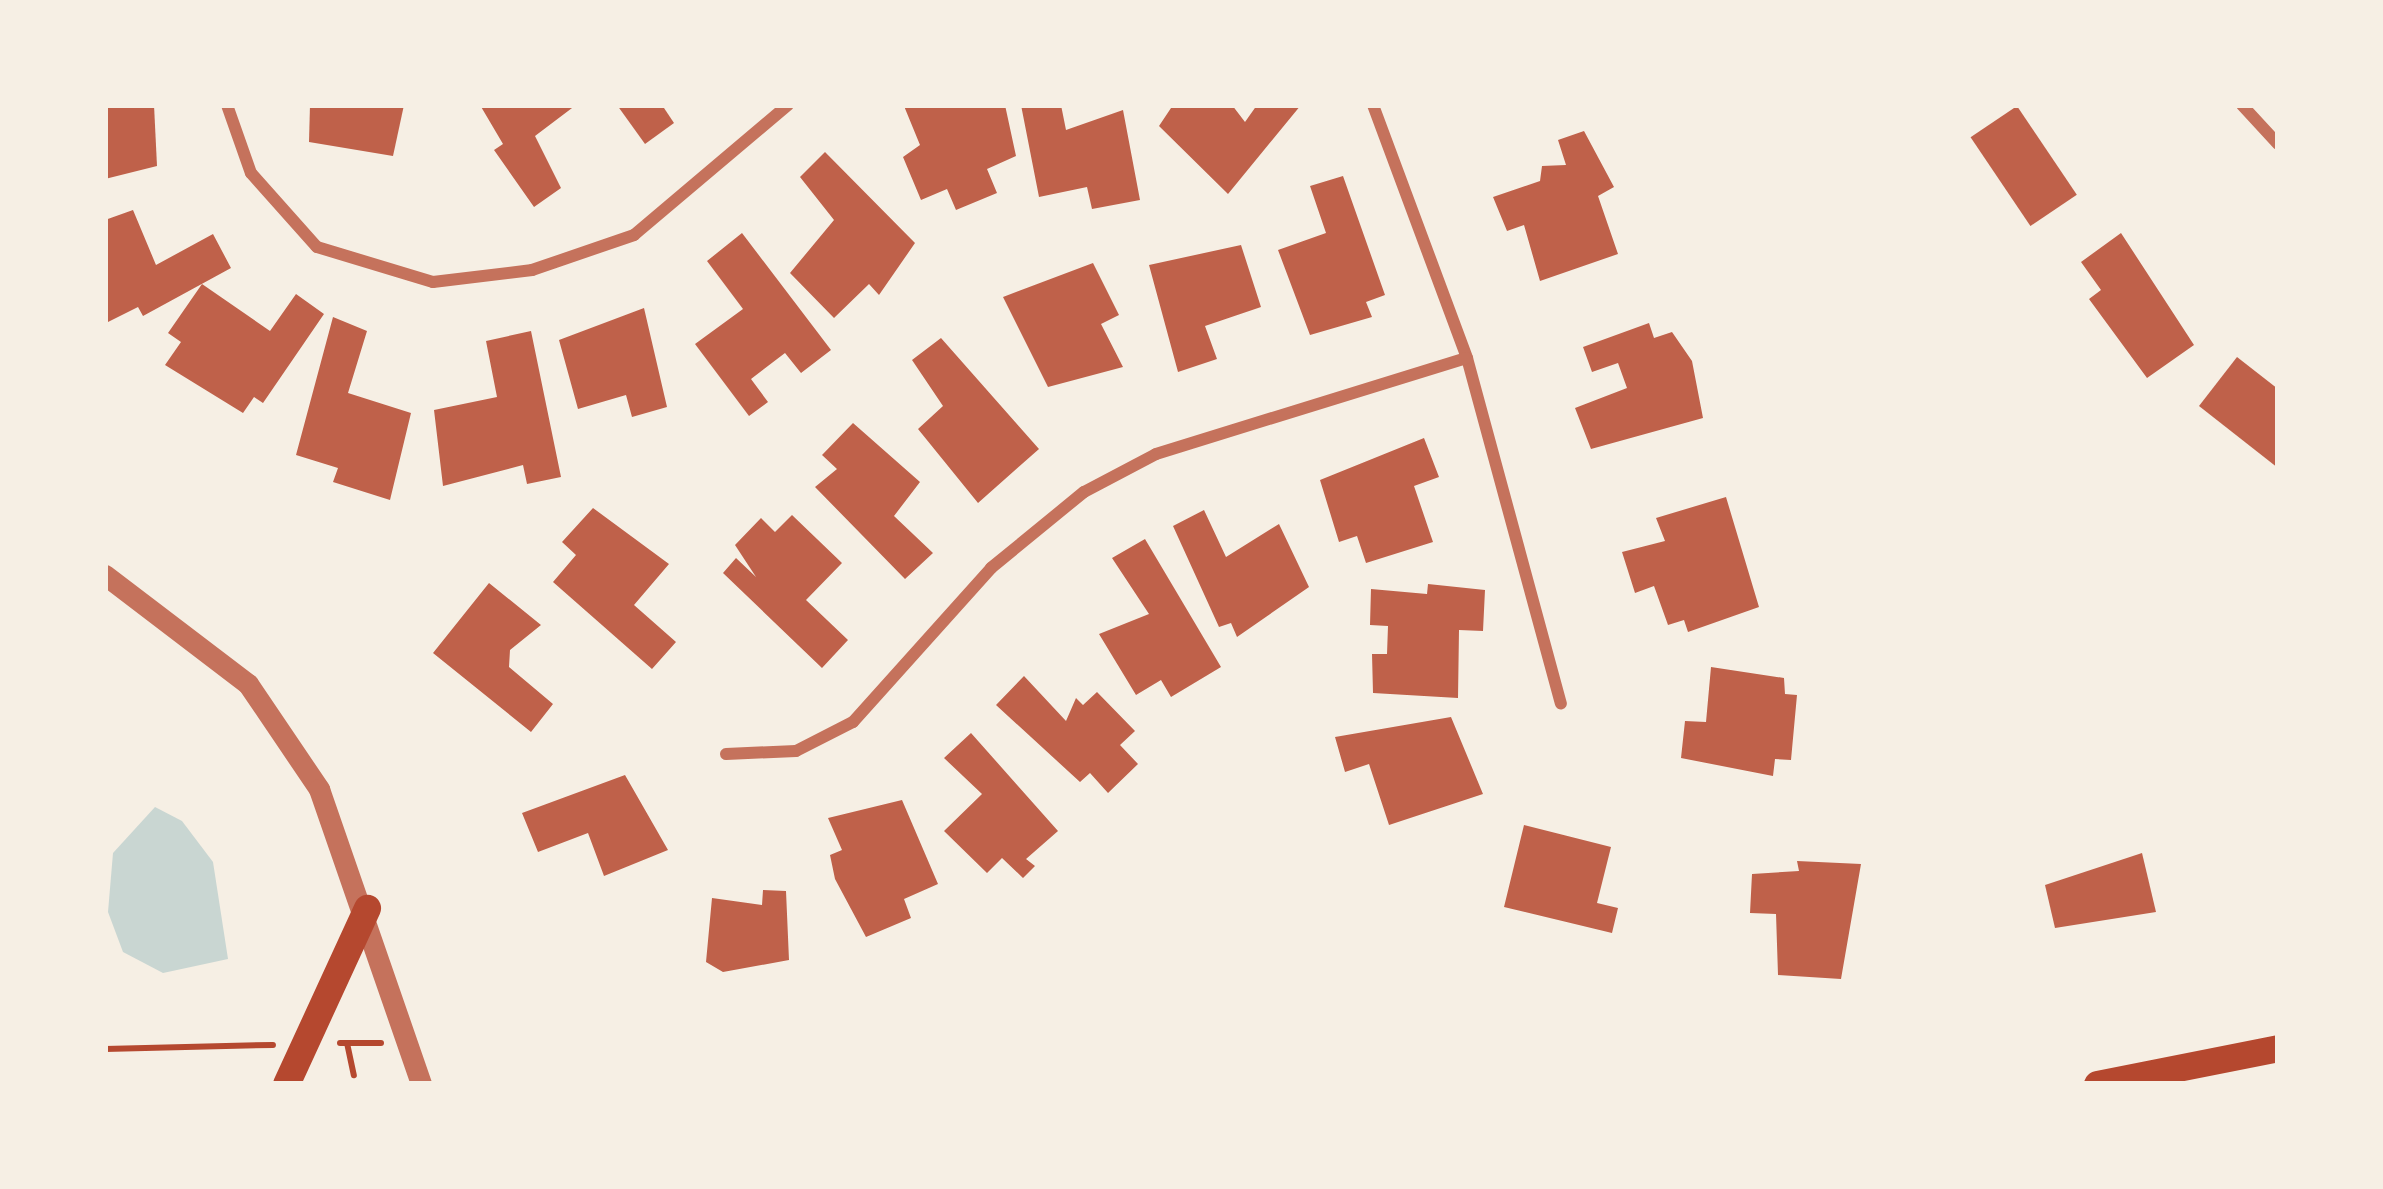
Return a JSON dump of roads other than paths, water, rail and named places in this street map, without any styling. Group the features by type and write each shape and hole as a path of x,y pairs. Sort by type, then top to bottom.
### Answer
{"main road":[{"path":"286,1084 312,1044 367,908"},
{"path":"2097,1084 2278,1048"}],"street":[{"path":"227,105 251,173 316,247 433,282 532,271 634,235 788,105"},
{"path":"1373,105 1467,358 1561,703"},
{"path":"2242,105 2278,144"},
{"path":"726,754 796,752 853,722 991,568 1084,492 1156,454 1467,358"},
{"path":"105,575 248,684 319,789 367,908 422,1084"}]}
